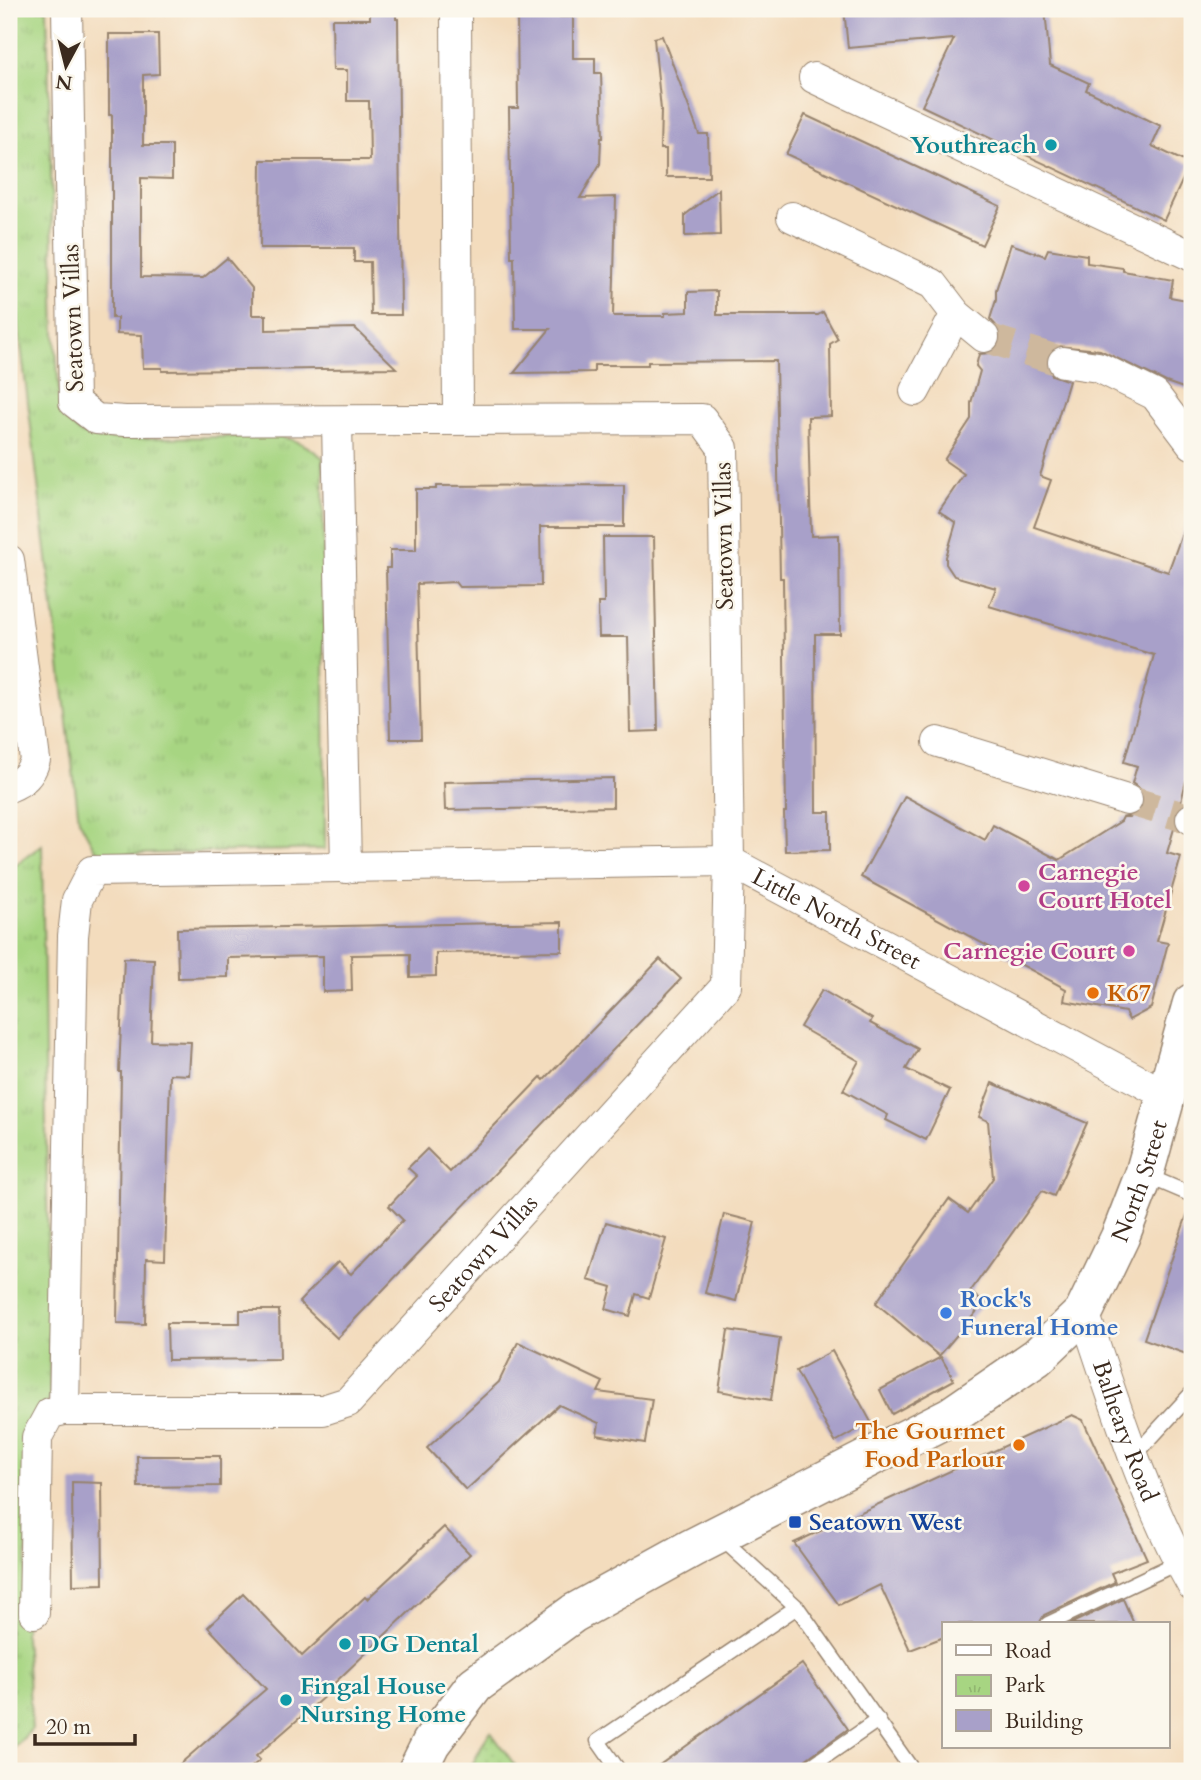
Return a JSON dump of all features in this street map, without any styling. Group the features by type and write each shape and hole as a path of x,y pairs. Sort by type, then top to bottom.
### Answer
{"main road":[{"name":"North Street","path":"1084,1312 1120,1237 1144,1175 1192,1003"},
{"path":"416,1771 431,1743 475,1685 574,1614 692,1548 951,1416 1037,1357 1084,1312"}],"street":[{"name":"Seatown Villas","path":"64,1410 323,1410 348,1402 726,986 729,861 723,448 702,419 337,422 96,419 74,402 67,9"},
{"path":"456,9 458,419"},
{"path":"814,78 1192,256"},
{"path":"792,217 933,284 956,314 984,337"},
{"path":"915,391 956,314"},
{"path":"1063,362 1098,367 1155,395 1192,444"},
{"path":"337,422 346,868"},
{"path":"9,560 35,760 31,772 22,781 9,786"},
{"path":"938,742 1127,800"},
{"path":"34,1614 37,1437 50,1413 64,1410 73,936 77,900 92,871 729,861"},
{"name":"Little North Street","path":"729,861 1166,1095"},
{"name":"Balheary Road","path":"1084,1312 1134,1457 1186,1574"}],"lane":[{"path":"1144,1175 1192,1195"},
{"path":"1134,1457 1192,1393"},
{"path":"719,1536 797,1607 913,1771"},
{"path":"1054,1622 1186,1574"},
{"path":"619,1771 597,1741 797,1607"},
{"path":"804,1771 878,1720"}],"green space":[{"path":"9,9 47,9 55,335 59,390 67,420 80,433 100,439 278,436 302,444 323,458 325,849 98,855 79,820 9,247"},
{"path":"42,845 50,1399 29,1429 25,1638 32,1729 9,1753 9,870"},
{"path":"490,1731 519,1771 469,1771"}],"building":[{"path":"370,9 396,9 398,19 401,315 371,315 370,262 354,262 354,248 260,248 261,160 370,160 369,101 347,101 347,70 333,70 332,19 370,19"},
{"path":"517,9 545,9 545,17 573,17 573,58 595,58 595,73 601,73 603,138 600,164 580,198 616,197 613,316 665,316 665,313 688,312 688,292 717,291 717,315 818,315 823,312 838,339 830,344 831,416 808,417 811,536 839,535 840,634 815,634 816,812 830,812 830,850 785,851 783,578 780,578 776,361 648,362 648,365 594,365 594,372 514,373 550,329 515,329 509,108 518,108"},
{"path":"844,9 1045,9 1050,65 1089,83 1086,90 1161,126 1152,146 1190,164 1164,220 922,106 954,39 848,48"},
{"path":"109,34 158,34 159,74 143,75 143,145 172,145 172,179 141,178 141,277 203,278 227,258 252,288 252,315 266,315 266,330 355,328 396,368 162,371 162,368 143,368 142,335 117,334 117,318 112,318 112,115 109,115"},
{"path":"662,36 699,134 708,134 709,177 666,177 666,149 660,149 661,110 654,38"},
{"path":"805,115 1000,206 982,245 786,154"},
{"path":"719,189 720,235 685,236 685,215"},
{"path":"1011,244 1045,256 1048,249 1087,255 1087,263 1173,280 1170,297 1192,301 1192,391 1166,382 1100,350 1057,346 1049,352 1046,360 1052,375 1069,381 1040,476 1051,480 1034,527 1168,572 1189,515 1192,515 1192,783 1186,781 1167,853 1181,857 1157,941 1168,943 1151,1008 1129,1020 1125,1012 1064,1001 1066,989 861,877 905,796 985,840 993,825 1059,860 1121,821 1123,817 1138,813 1144,804 1144,795 1132,783 1137,766 1124,762 1154,655 989,606 996,588 954,576 946,564 956,523 939,511 964,474 944,460 971,419 971,403 980,371 976,366 979,354 991,353 1001,341 1000,330 990,319"},
{"path":"624,485 624,527 540,527 541,586 459,587 455,582 417,584 421,739 390,739 386,568 390,568 390,550 416,550 416,489 436,489 436,486"},
{"path":"603,537 654,537 658,731 630,732 628,637 599,637 598,603 604,603"},
{"path":"613,778 613,807 445,810 444,782"},
{"path":"562,922 562,951 436,953 436,976 410,977 410,954 351,955 352,991 323,992 323,956 228,958 228,977 178,978 177,929"},
{"path":"124,958 154,959 151,1041 191,1042 189,1075 170,1074 165,1260 146,1259 145,1324 117,1323 119,1072"},
{"path":"660,959 681,979 337,1338 299,1302 338,1262 351,1274 403,1220 389,1206 417,1176 408,1168 427,1149 450,1172 541,1077 544,1080"},
{"path":"822,990 872,1019 870,1023 918,1049 906,1069 950,1090 926,1140 886,1120 888,1115 843,1090 859,1061 800,1027"},
{"path":"992,1083 1087,1123 1054,1196 1042,1191 970,1292 984,1303 939,1356 876,1303 949,1199 968,1213 993,1178 988,1121 979,1117"},
{"path":"1188,1212 1192,1212 1192,1356 1144,1339"},
{"path":"724,1214 755,1222 736,1301 705,1293"},
{"path":"606,1222 666,1239 649,1298 636,1294 630,1316 606,1309 612,1287 588,1280"},
{"path":"240,1310 279,1310 280,1359 168,1360 167,1323 240,1323"},
{"path":"728,1330 780,1338 771,1400 719,1391"},
{"path":"518,1342 603,1382 598,1392 652,1399 645,1443 597,1435 599,1423 559,1405 466,1490 427,1448 499,1382"},
{"path":"832,1351 871,1422 835,1442 796,1371"},
{"path":"941,1357 954,1380 892,1414 880,1390"},
{"path":"1072,1415 1083,1420 1147,1559 1111,1573 1115,1582 1044,1615 1040,1622 942,1622 942,1638 910,1650 880,1585 839,1605 794,1543"},
{"path":"137,1456 220,1456 220,1486 138,1487"},
{"path":"72,1482 102,1483 103,1584 73,1585"},
{"path":"444,1527 470,1554 324,1693 326,1695 256,1756 260,1760 247,1771 172,1771 266,1689 208,1627 243,1594 302,1656"},
{"path":"1123,1599 1133,1622 1074,1622"},
{"path":"802,1664 848,1729 790,1771 651,1771"}],"tunnel":[{"path":"984,337 1063,362"},
{"path":"1127,800 1191,819"}],"place":[{"name":"Youthreach","path":"1051,145"},
{"name":"Carnegie Court Hotel","path":"1024,886"},
{"name":"Carnegie Court","path":"1129,951"},
{"name":"K67","path":"1093,993"},
{"name":"Rock's Funeral Home","path":"946,1313"},
{"name":"The Gourmet Food Parlour","path":"1019,1445"},
{"name":"Seatown West","path":"795,1522"},
{"name":"DG Dental","path":"345,1644"},
{"name":"Fingal House Nursing Home","path":"286,1700"}]}
